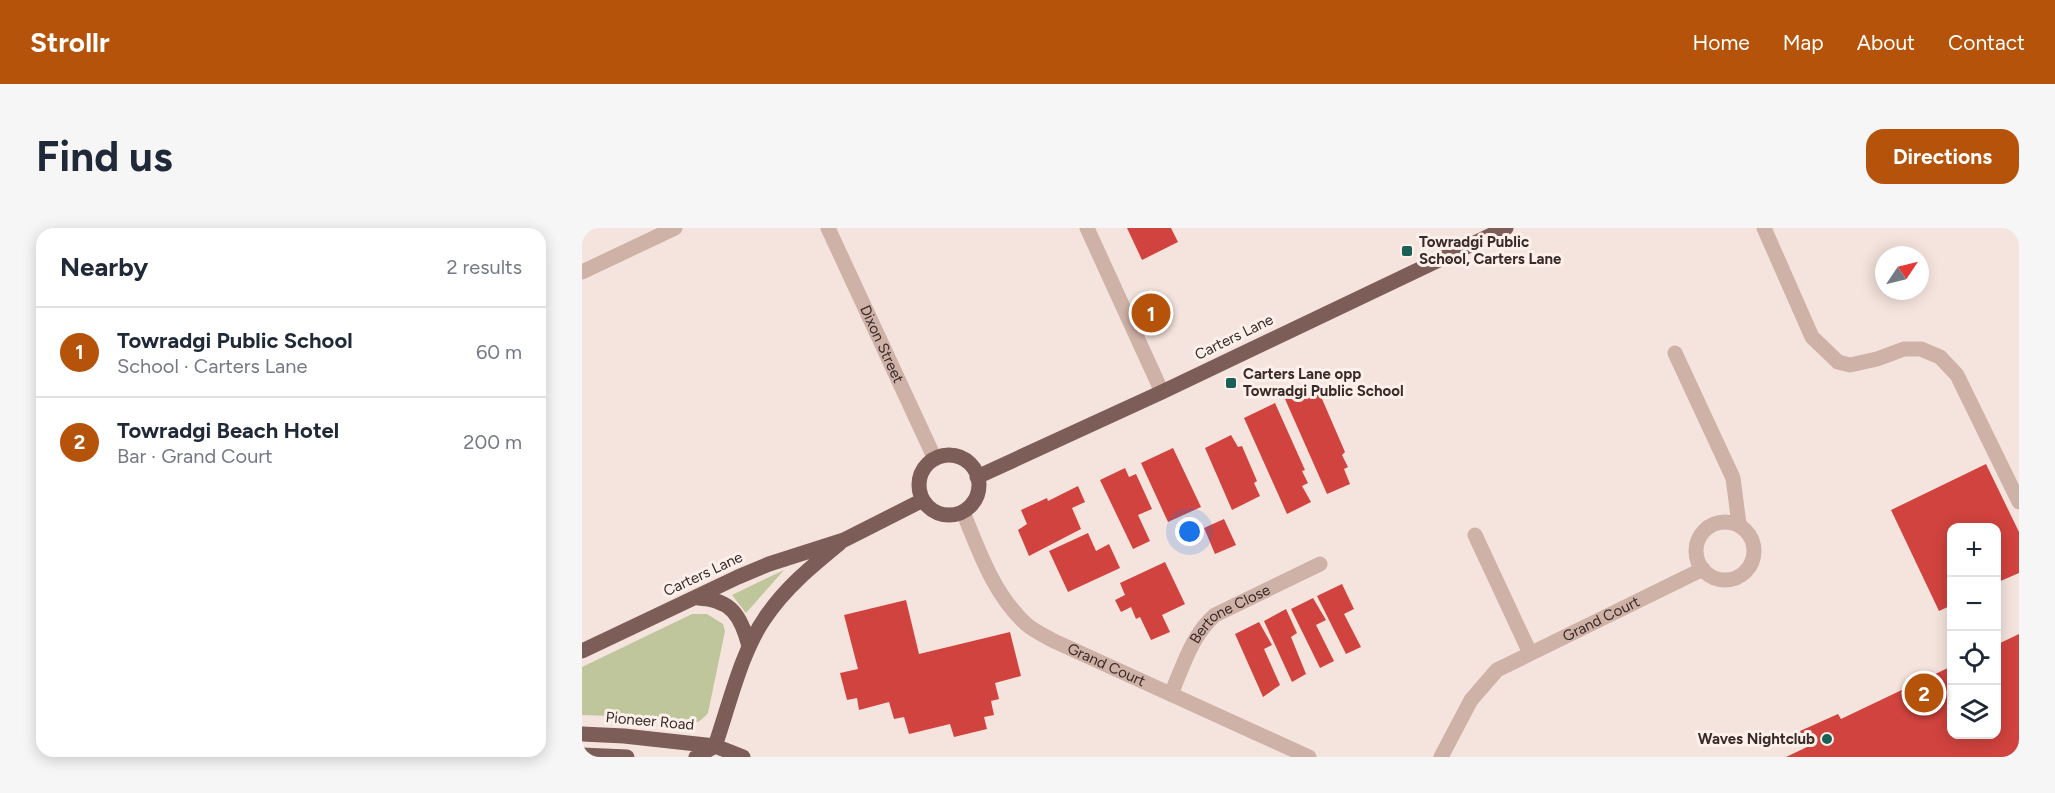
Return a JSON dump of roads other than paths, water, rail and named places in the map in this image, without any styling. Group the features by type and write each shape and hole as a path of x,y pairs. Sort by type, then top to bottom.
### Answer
{"main road":[{"name":"Carters Lane","path":"978,477 1506,228"},
{"path":"952,456 961,458 974,469 978,477 976,497 963,512 945,515 929,507 923,500 919,481 922,472 935,459 952,456"},
{"name":"Carters Lane","path":"582,651 769,564 844,540 923,500"},
{"name":"Carters Lane","path":"715,746 749,646 764,618 786,590 844,540"},
{"path":"695,597 715,598 730,608 745,631 749,646"},
{"name":"Pioneer Road","path":"582,734 715,746 743,757"},
{"name":"Pioneer Road","path":"696,757 715,746"},
{"path":"582,755 627,757"}],"street":[{"path":"582,272 675,228"},
{"name":"Dixon Street","path":"828,228 935,459"},
{"path":"1087,228 1162,392"},
{"path":"1764,228 1812,337 1839,362 1850,365 1877,359 1904,349 1921,349 1940,357 1957,375 2019,502"},
{"path":"1675,353 1733,478 1739,524"},
{"name":"Grand Court","path":"963,512 997,588 1011,609 1028,626 1054,641 1309,757"},
{"path":"1719,521 1739,524 1752,538 1755,547 1751,565 1737,578 1728,580 1710,576 1697,561 1697,541 1702,532 1719,521"},
{"path":"1475,535 1530,653"},
{"name":"Bertone Close","path":"1171,694 1197,635 1215,615 1320,564"},
{"name":"Grand Court","path":"1441,757 1471,700 1497,670 1703,569"}],"place":[{"name":"Towradgi Public School, Carters Lane","path":"1407,251"},
{"name":"Towradgi Public School","path":"1151,313"},
{"name":"Carters Lane opp Towradgi Public School","path":"1231,383"},
{"name":"Towradgi Beach Hotel","path":"1924,693"},
{"name":"Waves Nightclub","path":"1827,739"}]}
